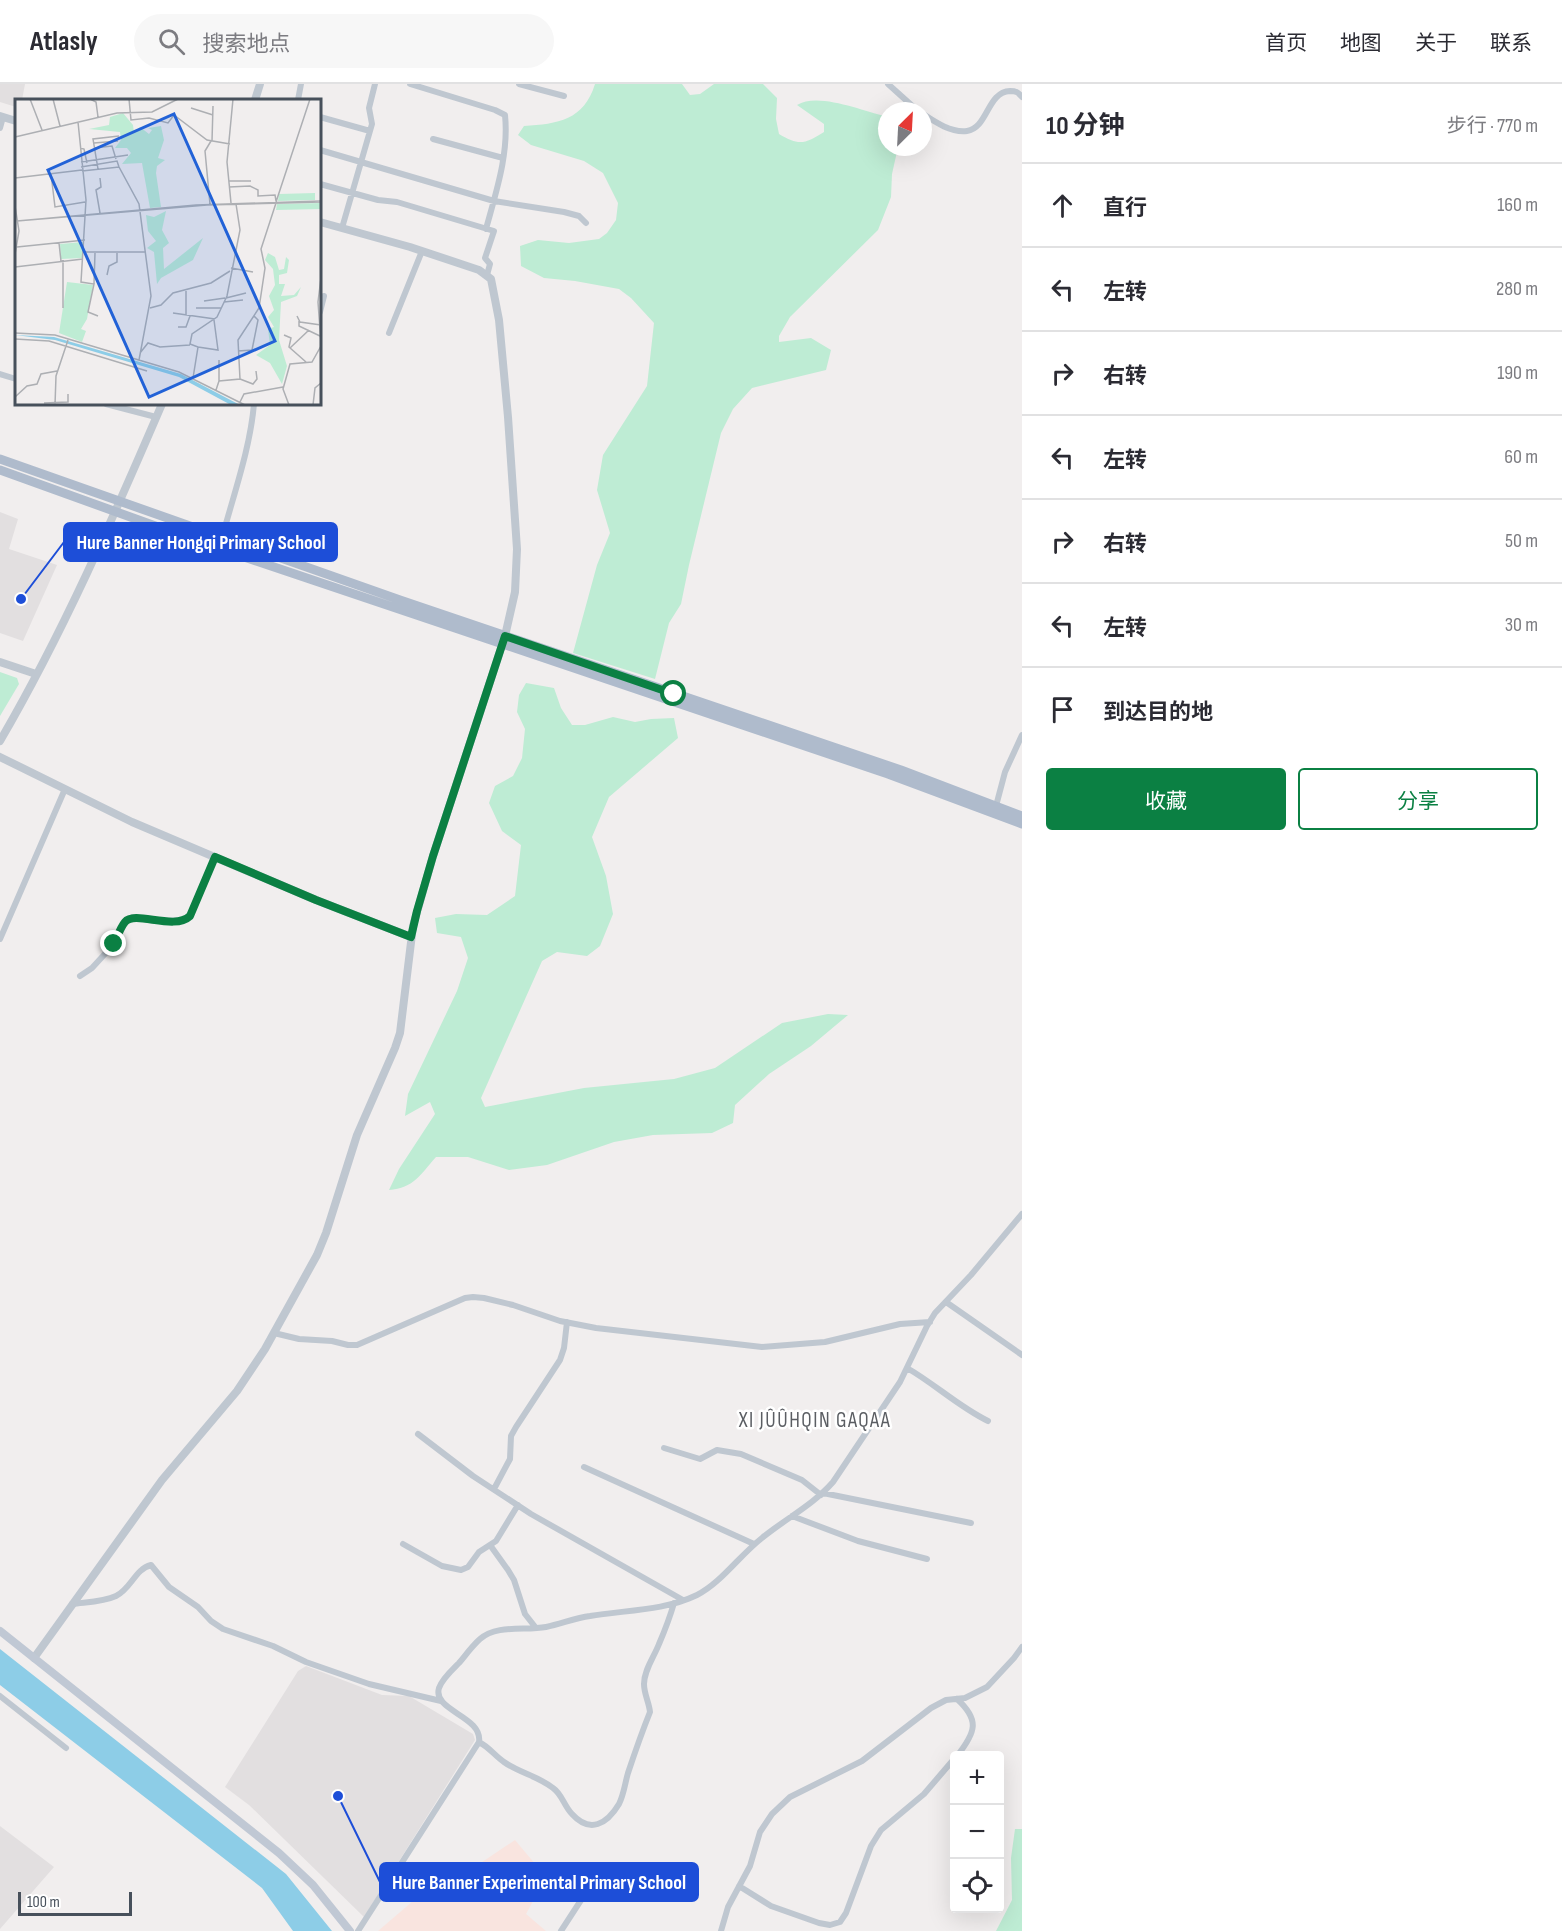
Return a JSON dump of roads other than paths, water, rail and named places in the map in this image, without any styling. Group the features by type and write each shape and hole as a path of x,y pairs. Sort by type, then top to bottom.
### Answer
{"main road":[{"path":"0,459 503,640 888,774 1022,824"},
{"path":"0,470 197,541 837,747 1022,816"},
{"path":"0,1630 279,1853 313,1885 350,1931"}],"street":[{"path":"256,99 260,84"},
{"path":"298,99 301,84"},
{"path":"342,228 370,131 372,118 369,108 375,84"},
{"path":"410,84 495,110 505,116 507,134 503,158 486,229"},
{"path":"443,93 446,84"},
{"path":"519,84 564,96"},
{"path":"888,84 908,102"},
{"path":"932,119 952,130 968,131 977,126 999,94 1014,91 1022,97"},
{"path":"0,128 2,116"},
{"path":"321,117 370,131"},
{"path":"433,139 503,158"},
{"path":"321,150 494,201 579,216 586,223"},
{"path":"321,184 378,200 398,202 494,231 486,258 490,264 487,274"},
{"path":"34,1658 162,1480 237,1391 274,1333 317,1255 330,1222 357,1135 395,1048 403,1018 415,916 503,640 515,592 517,549 508,417 499,320 491,279 487,274 422,251 321,222"},
{"path":"389,333 422,251"},
{"path":"321,308 324,296"},
{"path":"0,374 15,379"},
{"path":"110,405 156,417"},
{"path":"0,741 36,675 115,512 162,405"},
{"path":"222,538 250,435 254,405"},
{"path":"0,662 36,675"},
{"path":"996,806 1005,772 1022,735"},
{"path":"0,757 132,822 316,900 411,937"},
{"path":"0,939 65,789"},
{"path":"80,976 92,968 114,944 125,921 133,917 155,921 185,920 190,916 215,857"},
{"path":"358,1931 479,1742 480,1736 476,1728 438,1697 442,1683 481,1638 495,1632 547,1627 590,1616 637,1611 674,1603 712,1585 754,1544 822,1494 833,1482 886,1404 930,1322 1022,1214"},
{"path":"274,1333 299,1339 357,1345 465,1298 473,1297 513,1305 567,1322 596,1328 762,1347 825,1342 900,1324 930,1322"},
{"path":"946,1302 1022,1355"},
{"path":"494,1488 510,1459 511,1436 560,1360 567,1322"},
{"path":"907,1368 970,1412 988,1421"},
{"path":"418,1434 473,1476 531,1514 682,1600"},
{"path":"664,1448 700,1459 717,1450 741,1454 802,1480 822,1494 971,1523"},
{"path":"584,1467 754,1544"},
{"path":"403,1544 442,1566 461,1570 468,1567 479,1552 496,1541 518,1505"},
{"path":"792,1516 858,1541 927,1559"},
{"path":"490,1545 514,1580 525,1614 536,1628"},
{"path":"72,1604 116,1596 144,1567 151,1565 169,1587 198,1607 211,1621 223,1629 369,1684 441,1701"},
{"path":"479,1742 488,1746 504,1762 542,1780 557,1791 578,1820 586,1824 599,1825 606,1821 619,1804 650,1712 650,1704 645,1695 646,1672 669,1622 674,1603"},
{"path":"721,1931 728,1907 750,1866 760,1832 772,1814 790,1797 862,1761 931,1708 946,1700 964,1698 987,1687 1022,1647"},
{"path":"0,1696 66,1748"},
{"path":"957,1699 972,1716 974,1725 960,1751"},
{"path":"739,1886 771,1906 792,1914 830,1925 840,1922 846,1913 871,1846 881,1830 924,1794 950,1764"},
{"path":"561,1931 585,1893"}],"water":[{"path":"0,1649 286,1874 332,1931 293,1931 262,1888 0,1685"}],"place":[{"name":"Hure Banner Hongqi Primary School","path":"21,599"},
{"name":"Hure Banner Experimental Primary School","path":"338,1796"}],"district":[{"name":"XI JÛÛHQIN GAQAA","path":"815,1420"}]}
